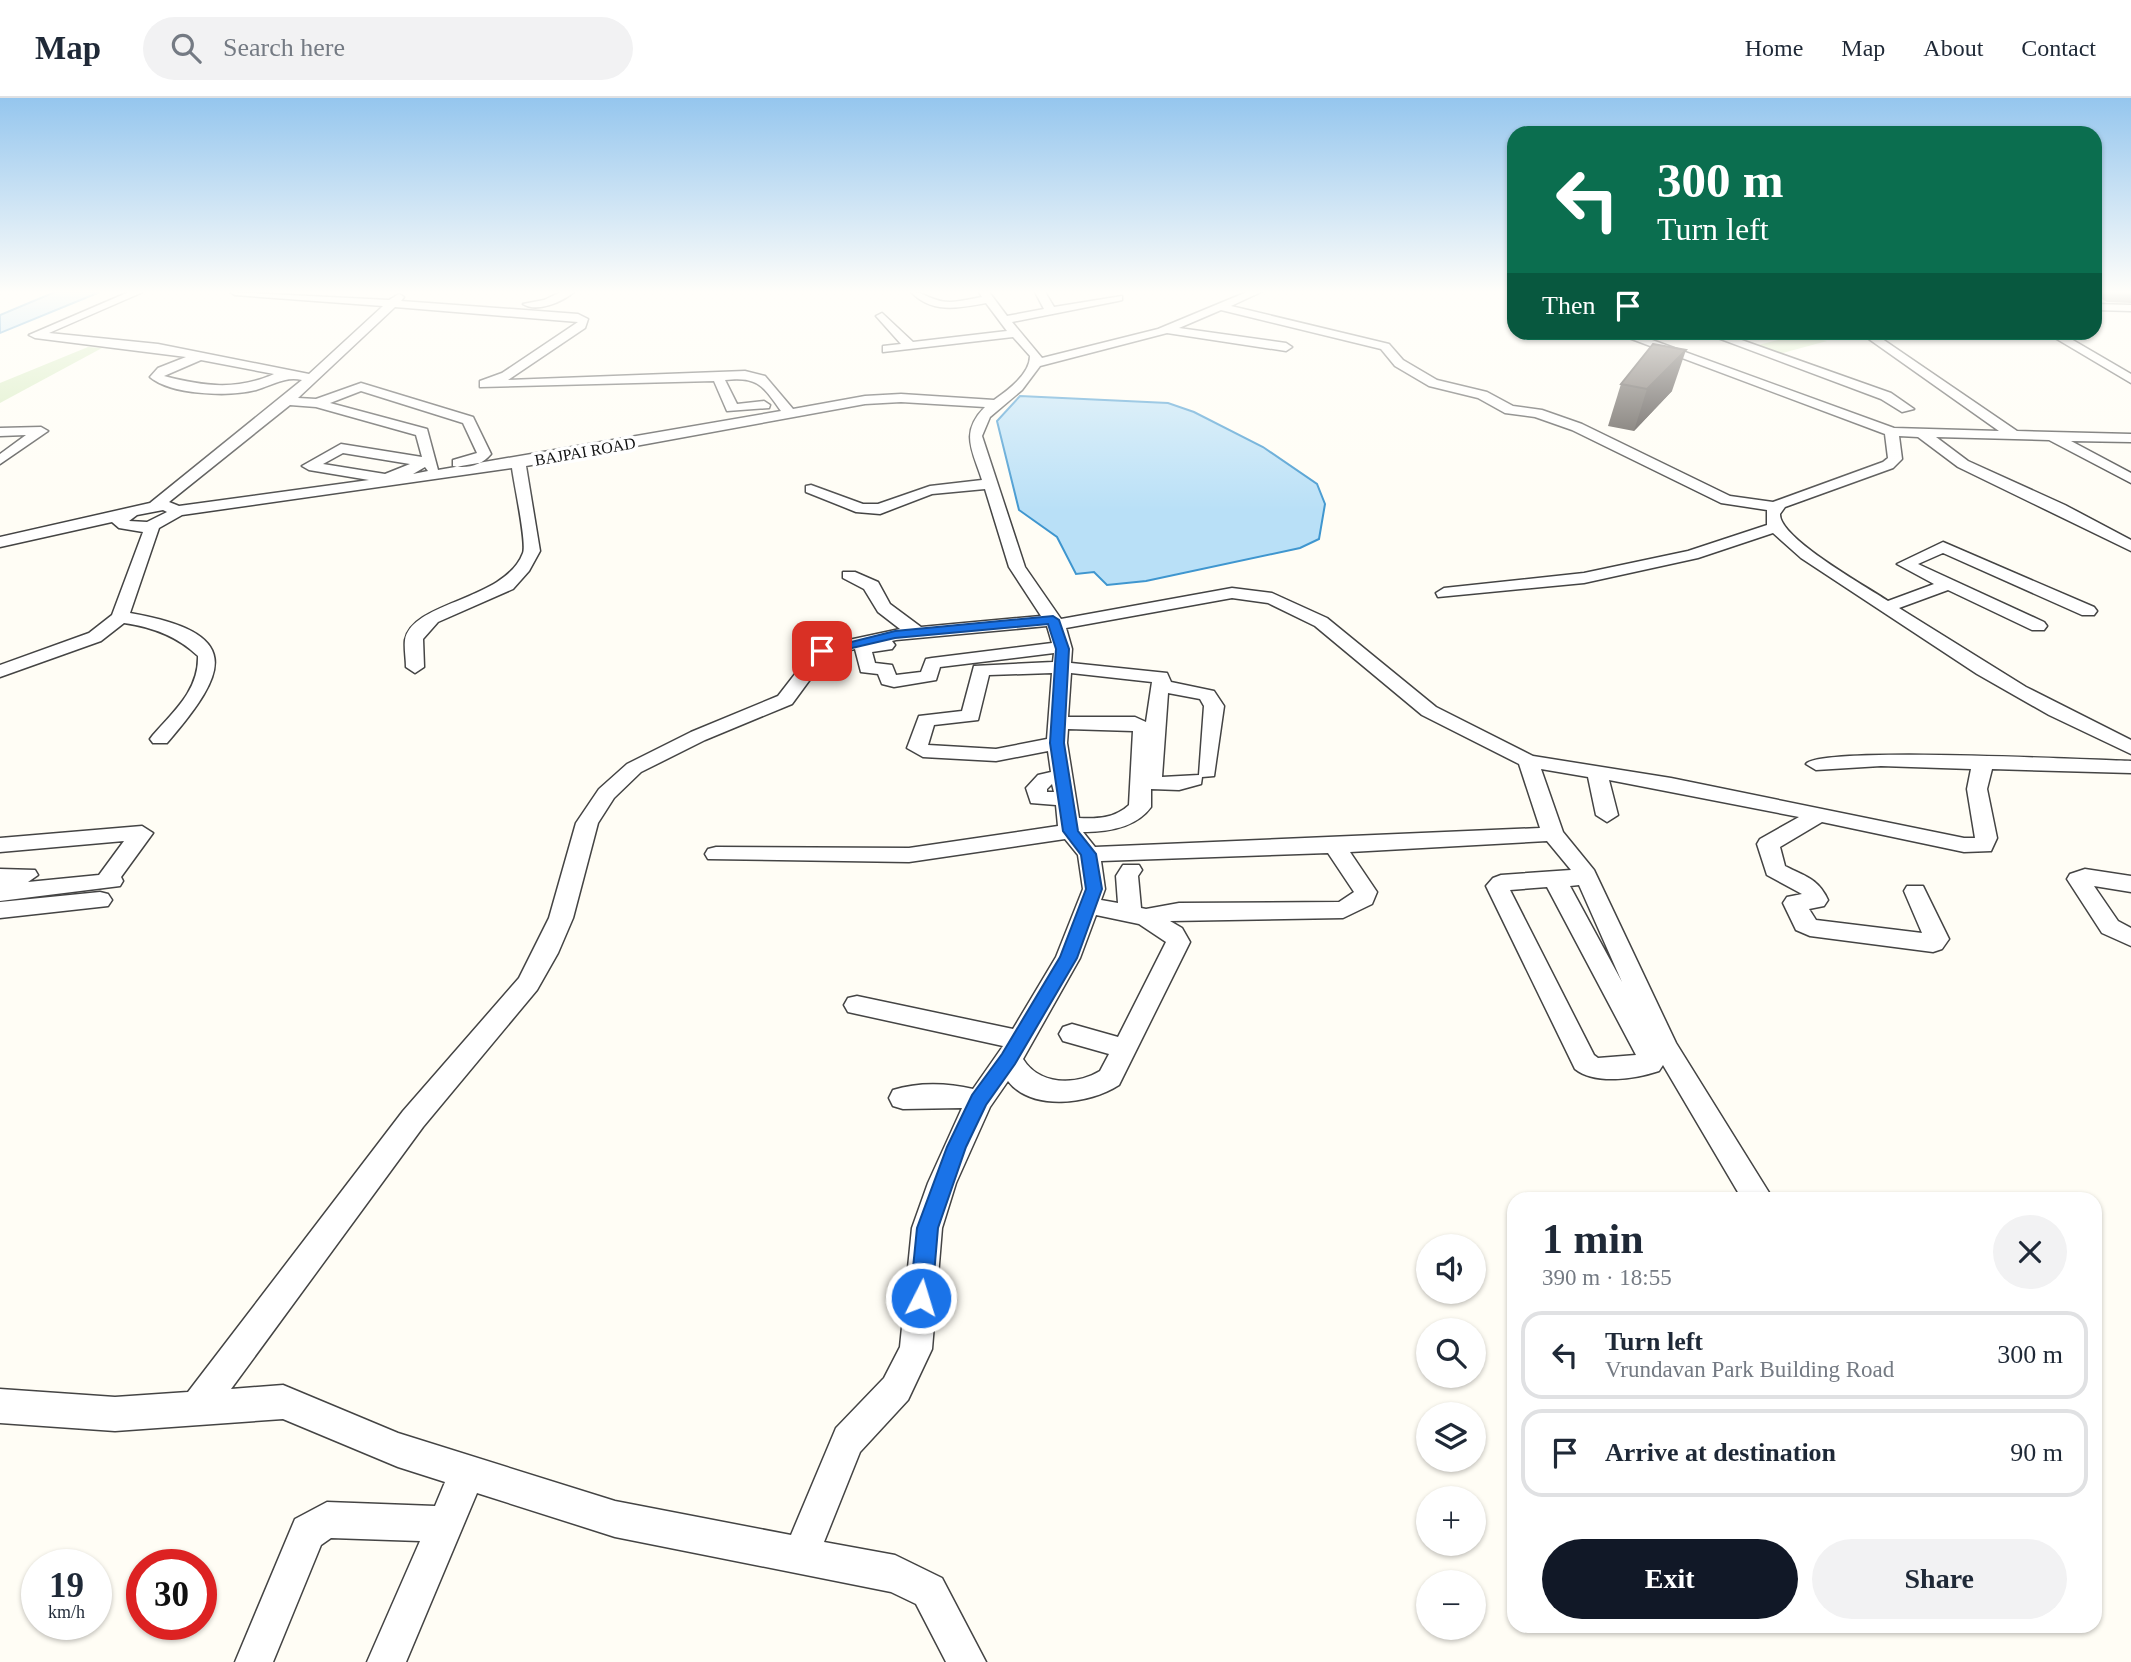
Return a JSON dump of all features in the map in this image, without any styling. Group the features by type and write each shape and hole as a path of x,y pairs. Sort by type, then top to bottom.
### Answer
{"street":[{"path":"177,365 162,371 156,377 218,393 258,387 288,373"},
{"path":"247,365 311,378"},
{"path":"0,550 123,517 156,505 286,401 325,365"},
{"path":"522,365 506,376 484,384 718,377 751,373 762,378 785,408"},
{"path":"800,1556 848,1440 895,1389 916,1349 927,1228 974,1093 1014,1050 1068,958 1090,906 1094,889 1066,799 1038,798 1036,788 1045,779 1062,776 1058,733 1062,647 1055,623 1017,567 975,436 978,424 993,404 1016,390 1035,365"},
{"path":"1402,365 1433,383 1482,395 1510,410 1537,413 1577,427 1727,499 1777,507 1888,465 1895,459 1892,432"},
{"path":"1708,365 1892,432 2131,438"},
{"path":"1799,365 1886,396 1907,409"},
{"path":"1912,365 2014,435"},
{"path":"2107,365 2131,379"},
{"path":"718,377 732,408 785,408"},
{"path":"317,403 360,387 467,420 483,457 385,478 309,466 341,448 428,467"},
{"name":"BAJPAI ROAD","path":"153,524 170,518 177,511 428,467 518,463 785,408 901,398 993,404"},
{"path":"286,401 317,403 422,432 428,467"},
{"path":"0,432 41,431 0,460"},
{"path":"1922,433 1964,464 2060,508 2131,547"},
{"path":"2051,436 2131,479"},
{"path":"415,667 414,638 432,618 507,585 521,571 531,551 518,463"},
{"path":"811,489 861,509 880,509 930,490 989,484"},
{"name":"BAJPAI ROAD","path":"156,505 171,506 177,511"},
{"path":"1777,507 1772,518 1776,527 1793,543 1886,607 2032,699 2131,748"},
{"path":"0,671 80,644 95,637 120,617 153,524 126,526 123,517"},
{"path":"0,542 123,517"},
{"path":"1444,593 1584,578 1692,555 1776,527"},
{"path":"2038,626 1905,564 1943,547 2088,611"},
{"path":"849,575 872,586 874,596 886,612 922,636"},
{"path":"1886,607 1949,584"},
{"path":"195,1410 413,1119 528,984 546,953 561,918 587,823 606,794 634,768 698,736 785,700 822,651 846,643 1055,623 1232,593 1272,598 1321,622 1429,711 1528,761 1671,784 1817,816 1964,845 1983,846 1986,838 1977,789 1983,763"},
{"path":"120,617 162,623 196,644 207,655 210,670 198,694 160,739"},
{"path":"922,636 865,648 863,651 867,668 885,669 890,680 894,681 929,676 932,663 1062,647"},
{"path":"1076,837 1102,825 1120,821 1140,807 1143,729 1135,723 1058,733 975,756 923,751 917,748 926,720 971,716 981,670 1061,667 1160,677 1163,685"},
{"path":"1163,685 1195,690 1207,695 1214,706 1201,776 1179,784 1154,783 1151,780 1159,691 1163,685"},
{"path":"1816,764 1870,760 2131,767"},
{"path":"1528,761 1553,834 1585,877 1665,1047 1754,1192"},
{"path":"1597,773 1607,815"},
{"path":"1817,816 1768,844 1774,870 1785,877 1804,881 1812,888 1816,900 1795,903 1804,924 1810,928 1933,943 1937,939 1915,891"},
{"path":"0,845 142,833 109,883 0,910"},
{"path":"716,853 909,855 1076,837 1334,846 1553,834"},
{"path":"1138,916 1179,911 1353,907 1364,898 1366,892 1334,846"},
{"path":"1130,870 1127,876 1138,916"},
{"path":"60,873 109,883"},
{"path":"0,877 27,875"},
{"path":"1555,880 1651,1058 1650,1064 1593,1069 1584,1062 1497,886 1501,883 1585,877"},
{"path":"2131,884 2078,878 2110,927 2131,938"},
{"path":"0,893 109,883"},
{"path":"1014,1050 1028,1084 1079,1090 1104,1083 1110,1078 1178,943 1174,934 1138,916 1090,906"},
{"path":"857,1005 1014,1050"},
{"path":"1072,1034 1125,1049"},
{"path":"903,1098 974,1093"},
{"path":"0,1406 115,1414 283,1402 398,1450 615,1519 895,1574 913,1580 929,1591 967,1662"},
{"path":"386,1662 467,1474"},
{"path":"254,1662 308,1532 327,1520 446,1524"}],"green space":[{"path":"44,365 70,365 0,403 0,383"}],"water":[{"path":"1020,396 1168,403 1194,412 1263,447 1317,484 1325,504 1319,539 1300,548 1146,581 1107,585 1094,572 1076,574 1057,537 1019,510 997,421"}],"building":[{"path":"1636,365 1671,365 1647,389 1621,384"}],"route":[{"path":"822,651 846,643 895,635 1053,620 1063,649 1057,743 1070,831 1088,854 1094,889 1081,932 1068,958 1009,1059 979,1101 942,1182 927,1228 921,1298"}]}
